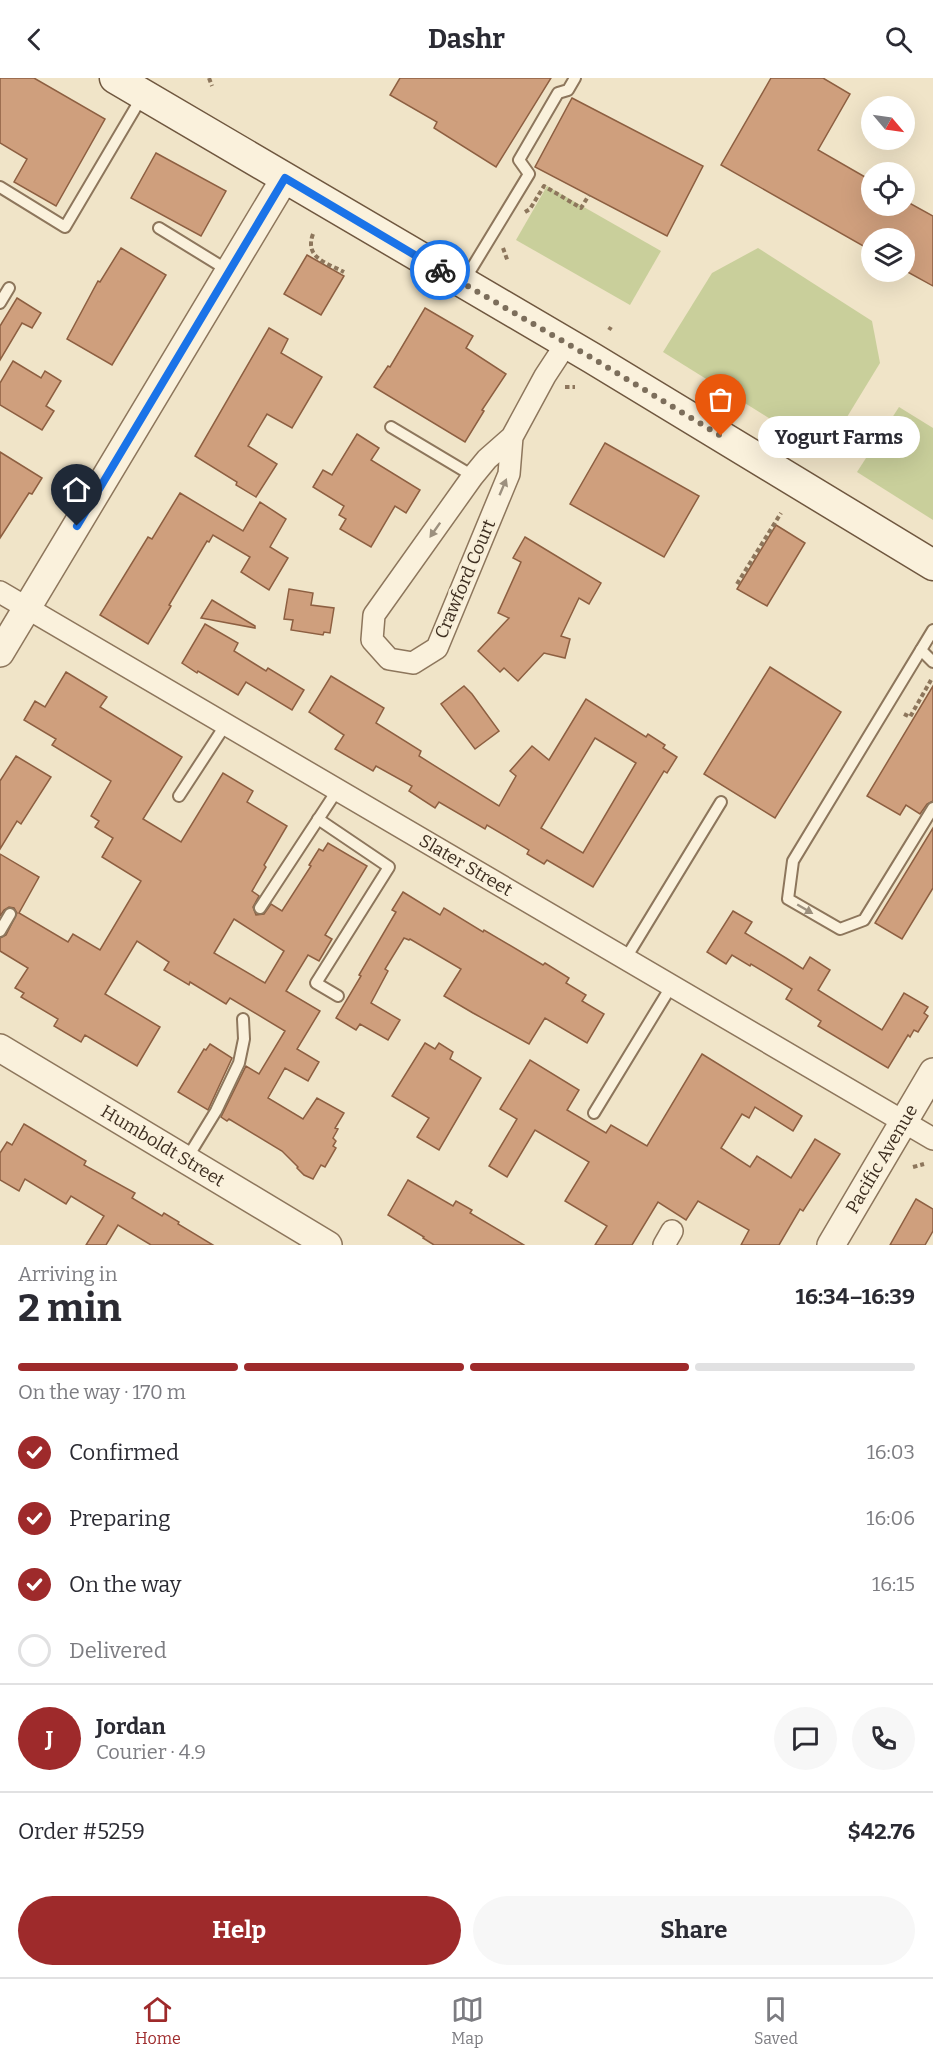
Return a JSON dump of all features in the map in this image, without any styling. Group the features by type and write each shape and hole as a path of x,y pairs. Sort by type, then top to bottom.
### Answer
{"main road":[{"path":"124,83 592,358 933,565"}],"street":[{"path":"0,653 285,178"},
{"name":"Crawford Court","path":"512,437 509,474 437,648 413,663 389,659 372,640 374,615 473,476 487,459 512,437 545,376 566,344"},
{"name":"Slater Street","path":"0,592 933,1138"},
{"name":"Humboldt Street","path":"0,1048 328,1245"},
{"name":"Pacific Avenue","path":"831,1245 933,1072"}],"lane":[{"path":"463,283 529,174 519,160 558,93 568,90 575,78"},
{"path":"0,187 65,226 124,83"},
{"path":"159,228 230,272"},
{"path":"0,303 9,288"},
{"path":"391,427 473,476"},
{"path":"933,630 793,861 788,899 840,930 864,920 933,808"},
{"path":"921,650 933,662"},
{"path":"179,796 226,724"},
{"path":"260,908 338,789"},
{"path":"626,958 721,802"},
{"path":"318,819 389,867 316,983 338,996"},
{"path":"0,931 10,914"},
{"path":"594,1113 672,985"},
{"path":"186,1160 216,1111 239,1063 244,1039 243,1018"}],"path":[{"path":"210,78 212,86"},
{"path":"520,215 530,209 544,186 581,208 589,195"},
{"path":"313,234 310,241 315,256 344,272"},
{"path":"502,244 508,262"},
{"path":"565,387 575,387"},
{"path":"737,584 781,513"},
{"path":"904,714 910,717 931,680"},
{"path":"913,1167 924,1164"}],"green space":[{"path":"547,186 661,251 630,305 516,240"},
{"path":"758,248 872,321 880,363 825,453 663,352 712,273"},
{"path":"899,407 933,428 933,520 857,472"}],"building":[{"path":"0,78 34,78 105,119 56,206 14,182 27,159 0,143"},
{"path":"400,78 551,78 496,167 434,128 437,122 390,95"},
{"path":"771,78 823,78 850,94 818,150 861,175 861,216 915,216 915,206 933,216 933,286 915,276 915,228 861,228 861,245 721,165"},
{"path":"572,98 703,166 667,236 535,167"},
{"path":"156,153 226,191 201,236 131,198"},
{"path":"121,248 166,275 112,365 67,339 98,281 100,282"},
{"path":"307,255 344,276 321,315 284,294"},
{"path":"17,298 41,313 32,328 22,323 0,360 0,326"},
{"path":"425,308 473,336 466,348 506,374 482,410 484,411 465,442 374,387 388,366 390,367"},
{"path":"269,328 288,339 281,353 322,377 292,428 267,414 248,446 277,464 256,497 236,485 237,482 195,456"},
{"path":"13,361 41,378 45,371 61,381 46,406 54,411 42,430 0,405 0,383"},
{"path":"357,434 379,448 371,460 420,490 406,513 395,506 371,547 340,529 346,519 339,515 344,506 313,487 323,470 332,475"},
{"path":"605,443 699,496 664,557 570,504"},
{"path":"0,452 42,478 32,494 29,493 0,538"},
{"path":"180,493 243,531 260,502 286,519 270,547 288,558 269,590 241,572 250,557 213,535 209,542 207,541 148,644 100,615 148,537 152,539"},
{"path":"776,525 805,543 767,606 737,589"},
{"path":"525,537 601,583 589,604 579,598 561,636 570,639 565,658 544,653 518,681 504,668 500,672 478,651 509,618 498,613 521,562 513,558"},
{"path":"289,589 313,593 311,605 334,608 330,633 324,632 323,635 291,630 293,620 284,619"},
{"path":"212,600 255,626 255,628 201,618"},
{"path":"205,624 238,643 234,651 266,671 268,668 304,690 292,710 246,682 238,695 182,663"},
{"path":"770,667 841,712 775,818 704,774"},
{"path":"66,672 107,697 100,707 182,757 143,819 181,842 223,773 253,791 247,802 287,826 252,891 259,896 253,907 256,915 264,914 271,904 282,911 311,866 309,865 319,849 323,851 328,843 367,866 325,935 332,939 319,961 308,955 286,991 320,1011 297,1049 319,1062 308,1081 285,1068 268,1098 303,1119 317,1098 344,1113 335,1128 338,1129 333,1138 336,1141 333,1146 336,1148 325,1167 321,1165 313,1179 304,1175 282,1151 229,1119 227,1121 221,1117 246,1066 259,1074 285,1031 230,998 226,1004 190,982 189,985 164,970 169,962 137,941 105,994 160,1027 137,1066 85,1035 81,1042 54,1026 58,1019 21,997 24,993 15,988 28,968 0,951 0,938 6,935 17,913 14,908 9,907 0,916 0,854 39,877 19,913 68,942 73,934 100,950 141,881 102,857 113,838 95,827 99,821 91,816 111,781 52,745 56,739 24,720 35,701 45,707","holes":["234,919 284,951 265,983 214,953"]},
{"path":"331,676 384,708 376,723 421,751 419,756 499,806 516,776 510,771 532,746 549,760 586,699 646,737 648,734 665,745 663,748 677,757 667,773 664,771 593,887 547,860 544,864 527,854 529,850 487,825 485,829 439,802 435,808 409,791 412,786 376,766 373,771 335,749 344,735 309,712","holes":["595,738 636,763 583,853 541,828"]},
{"path":"464,686 499,731 475,749 441,704"},
{"path":"933,686 933,801 927,804 920,814 906,805 900,815 867,796"},
{"path":"16,756 51,777 21,824 17,821 0,849 0,781"},
{"path":"933,828 933,888 902,939 875,923"},
{"path":"403,892 440,915 444,908 483,932 484,930 569,978 566,983 586,995 582,1001 604,1014 587,1043 545,1018 529,1044 473,1013 444,996 461,969 410,939 404,938 385,969 388,971 371,1003 400,1020 388,1040 360,1024 356,1030 336,1018 396,912 392,910"},
{"path":"733,911 752,922 745,933 803,969 810,957 830,970 818,990 882,1030 904,993 928,1007 924,1013 928,1016 918,1032 914,1030 910,1037 908,1035 888,1068 818,1026 821,1021 786,999 792,989 732,955 726,964 707,952"},
{"path":"425,1043 435,1049 439,1043 453,1052 450,1059 481,1078 439,1150 417,1137 429,1118 392,1096"},
{"path":"210,1044 232,1058 208,1110 178,1092 204,1049 206,1050"},
{"path":"702,1054 802,1116 793,1131 755,1107 749,1118 742,1114 721,1148 750,1167 757,1156 791,1178 815,1139 840,1154 803,1211 800,1209 779,1245 741,1245 749,1230 698,1201 686,1220 658,1202 632,1245 595,1245 607,1226 565,1201 589,1162 535,1130 507,1177 489,1166 517,1119 500,1109 530,1060 579,1090 567,1110 606,1133 611,1125 647,1146"},
{"path":"24,1124 86,1161 84,1165 135,1193 132,1198 162,1216 164,1213 213,1245 151,1245 118,1225 106,1245 86,1245 104,1216 71,1196 66,1204 25,1179 19,1191 0,1180 0,1153 7,1142 12,1145"},
{"path":"408,1180 453,1206 456,1201 472,1210 470,1213 524,1245 434,1245 388,1215"},
{"path":"916,1199 933,1209 933,1231 925,1245 890,1245"}],"way so far":[{"path":"440,270 721,436"}],"place":[{"name":"Yogurt Farms","path":"721,436"}],"route":[{"path":"77,526 285,178 440,270"}]}
